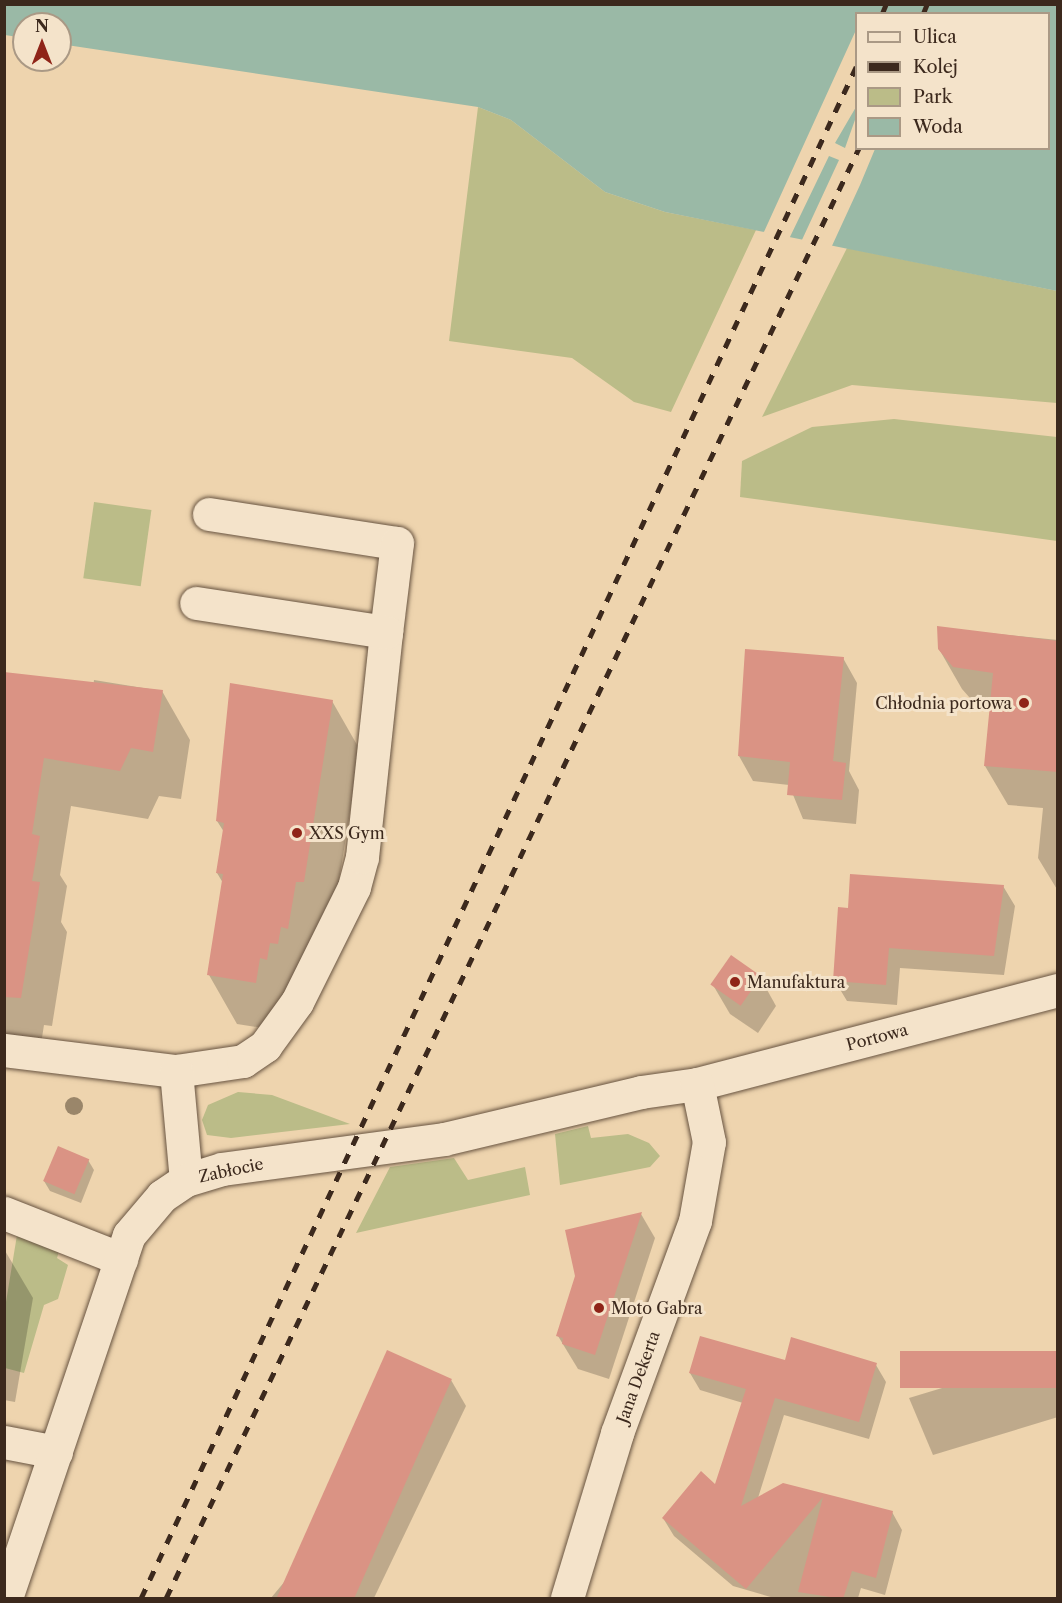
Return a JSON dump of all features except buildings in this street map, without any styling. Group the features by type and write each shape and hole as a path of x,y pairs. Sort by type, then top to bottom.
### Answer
{"street":[{"path":"4,1050 176,1071 230,1066 265,1046 297,1002 354,887 362,857 397,543 209,514"},
{"path":"196,603 386,632"},
{"name":"Portowa","path":"697,1084 1058,990"},
{"path":"176,1071 186,1180"},
{"name":"Zabłocie","path":"6,1599 121,1259 145,1214 186,1180 222,1168 444,1139 641,1092 697,1084"},
{"name":"Jana Dekerta","path":"567,1599 617,1433 695,1221 709,1142 697,1084"},
{"path":"4,1213 121,1259"},
{"path":"4,1442 56,1452"}],"green space":[{"path":"478,107 511,120 605,192 665,212 756,230 671,412 634,402 572,358 449,341"},
{"path":"847,248 1057,291 1057,403 852,385 762,417"},
{"path":"894,419 1057,437 1057,541 740,497 742,461 812,427"},
{"path":"94,502 151,510 141,586 83,578"},
{"path":"238,1092 272,1095 350,1124 231,1138 207,1135 202,1120 208,1105"},
{"path":"588,1126 591,1138 628,1134 649,1143 660,1156 650,1167 560,1185 555,1134"},
{"path":"454,1158 468,1180 525,1167 530,1195 356,1233 390,1167"},
{"path":"17,1235 60,1248 57,1258 68,1265 58,1299 44,1305 24,1373 5,1368 5,1308"}],"water":[{"path":"4,5 1057,5 1057,291 665,212 605,192 511,120 478,107 72,46 72,12 12,12 12,36 5,35"}],"pier":[{"path":"855,32 855,109 835,143 845,148 855,120 855,150 875,150 860,185 831,248 801,242 839,160 829,156 789,239 763,234"}],"railway":[{"path":"883,12 886,4"},
{"path":"924,12 927,4"},
{"path":"141,1598 855,69"},
{"path":"166,1598 858,150"}],"place":[{"name":"Chłodnia portowa","path":"1024,703"},
{"name":"XXS Gym","path":"297,833"},
{"name":"Manufaktura","path":"735,982"},
{"name":"Moto Gabra","path":"599,1308"}]}
